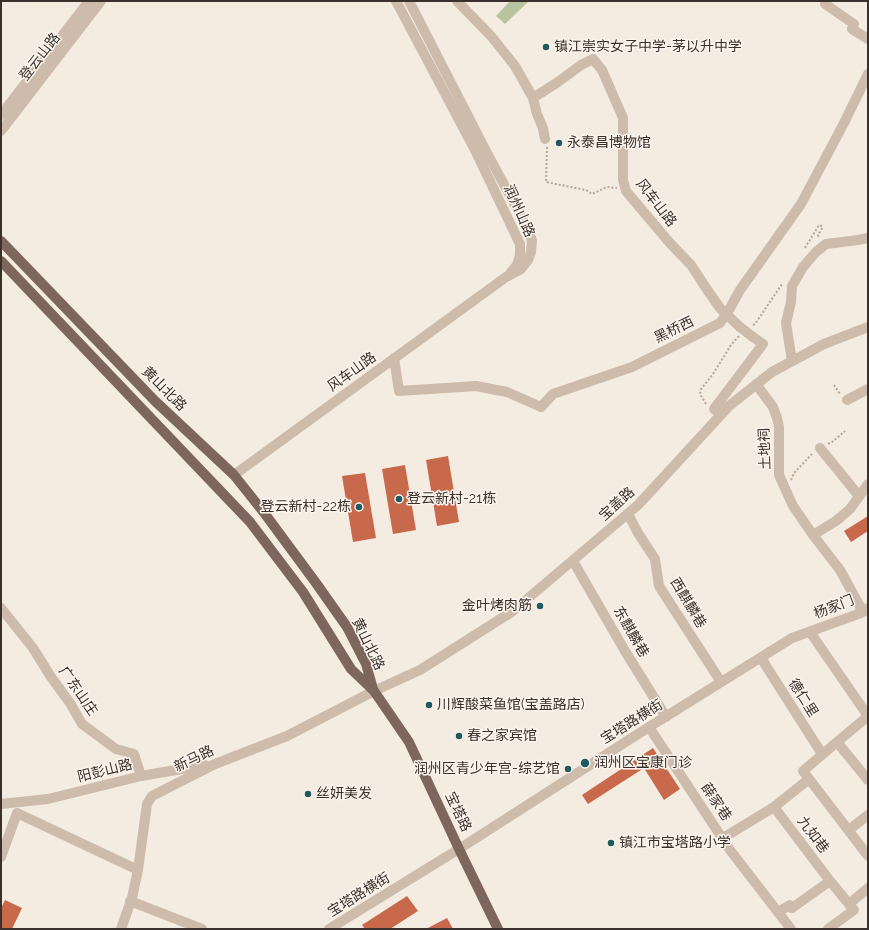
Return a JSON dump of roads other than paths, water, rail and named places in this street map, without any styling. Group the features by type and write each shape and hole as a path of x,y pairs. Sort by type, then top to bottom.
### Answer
{"main road":[{"name":"黄山北路","path":"1,241 155,401 234,475 307,570 347,627 366,664 374,691"},
{"name":"黄山北路","path":"1,261 250,522 303,592 351,669 374,691"},
{"name":"宝塔路","path":"374,691 409,742 498,929"}],"street":[{"name":"登云山路","path":"1,115 89,1"},
{"name":"登云山路","path":"1,131 101,1"},
{"path":"457,1 491,36 514,66 532,98 543,128 544,139"},
{"path":"825,1 825,4 854,24 852,29 868,39"},
{"path":"398,5 412,2"},
{"name":"润州山路","path":"412,2 486,151 529,231 532,241 532,252 528,260 521,269 506,277"},
{"name":"润州山路","path":"398,5 476,152 520,244 520,255 517,265 506,277"},
{"name":"风车山路","path":"532,98 558,82 581,64 593,59 602,70 623,118 623,180 626,191 669,242 691,265 720,308 763,344 717,412"},
{"name":"黑桥西","path":"394,358 399,390 476,386 506,392 541,407 553,394 632,367 720,323 740,290 801,204 868,74"},
{"path":"792,362 786,323 791,302 792,286 803,267 816,252 826,244 868,238"},
{"name":"风车山路","path":"234,475 506,277"},
{"name":"宝盖路","path":"374,691 420,670 513,611 638,506 717,412 728,406 772,372 824,344 868,327"},
{"name":"土地祠","path":"756,384 773,407 778,418 779,475 793,506 840,570 866,610"},
{"path":"844,399 868,389"},
{"path":"820,448 859,496"},
{"path":"813,535 836,521 850,509 868,484"},
{"name":"西麒麟巷","path":"628,514 638,533 655,559 659,586 721,682"},
{"name":"东麒麟巷","path":"573,561 625,651 666,717"},
{"name":"广东山庄","path":"1,608 33,648 82,724 116,749 134,754 141,776"},
{"name":"杨家门","path":"810,632 866,610"},
{"path":"810,632 868,716 803,771 868,856"},
{"name":"宝塔路横街","path":"330,929 792,638 810,632"},
{"name":"德仁里","path":"761,658 822,754"},
{"name":"新马路","path":"121,929 138,870 147,804 152,796 215,764 287,736 374,691"},
{"name":"薛家巷","path":"649,727 730,850 791,929"},
{"path":"837,742 866,774"},
{"name":"阳彭山路","path":"1,804 48,799 141,776 215,764"},
{"path":"723,838 774,806 809,779"},
{"name":"九如巷","path":"774,806 849,904"},
{"path":"1,857 17,813 138,870"},
{"path":"849,830 868,815"},
{"path":"778,912 790,905 792,908 830,880"},
{"path":"828,929 854,910 849,904 868,888"},
{"path":"130,901 202,929"}],"place":[{"name":"镇江崇实女子中学-茅以升中学","path":"546,47"},
{"name":"永泰昌博物馆","path":"559,143"},
{"name":"登云新村-21栋","path":"399,499"},
{"name":"登云新村-22栋","path":"359,507"},
{"name":"金叶烤肉筋","path":"540,606"},
{"name":"川辉酸菜鱼馆(宝盖路店)","path":"429,705"},
{"name":"春之家宾馆","path":"459,736"},
{"name":"润州区宝康门诊","path":"585,763"},
{"name":"润州区青少年宫-综艺馆","path":"568,769"},
{"name":"丝妍美发","path":"308,794"},
{"name":"镇江市宝塔路小学","path":"611,843"}]}
